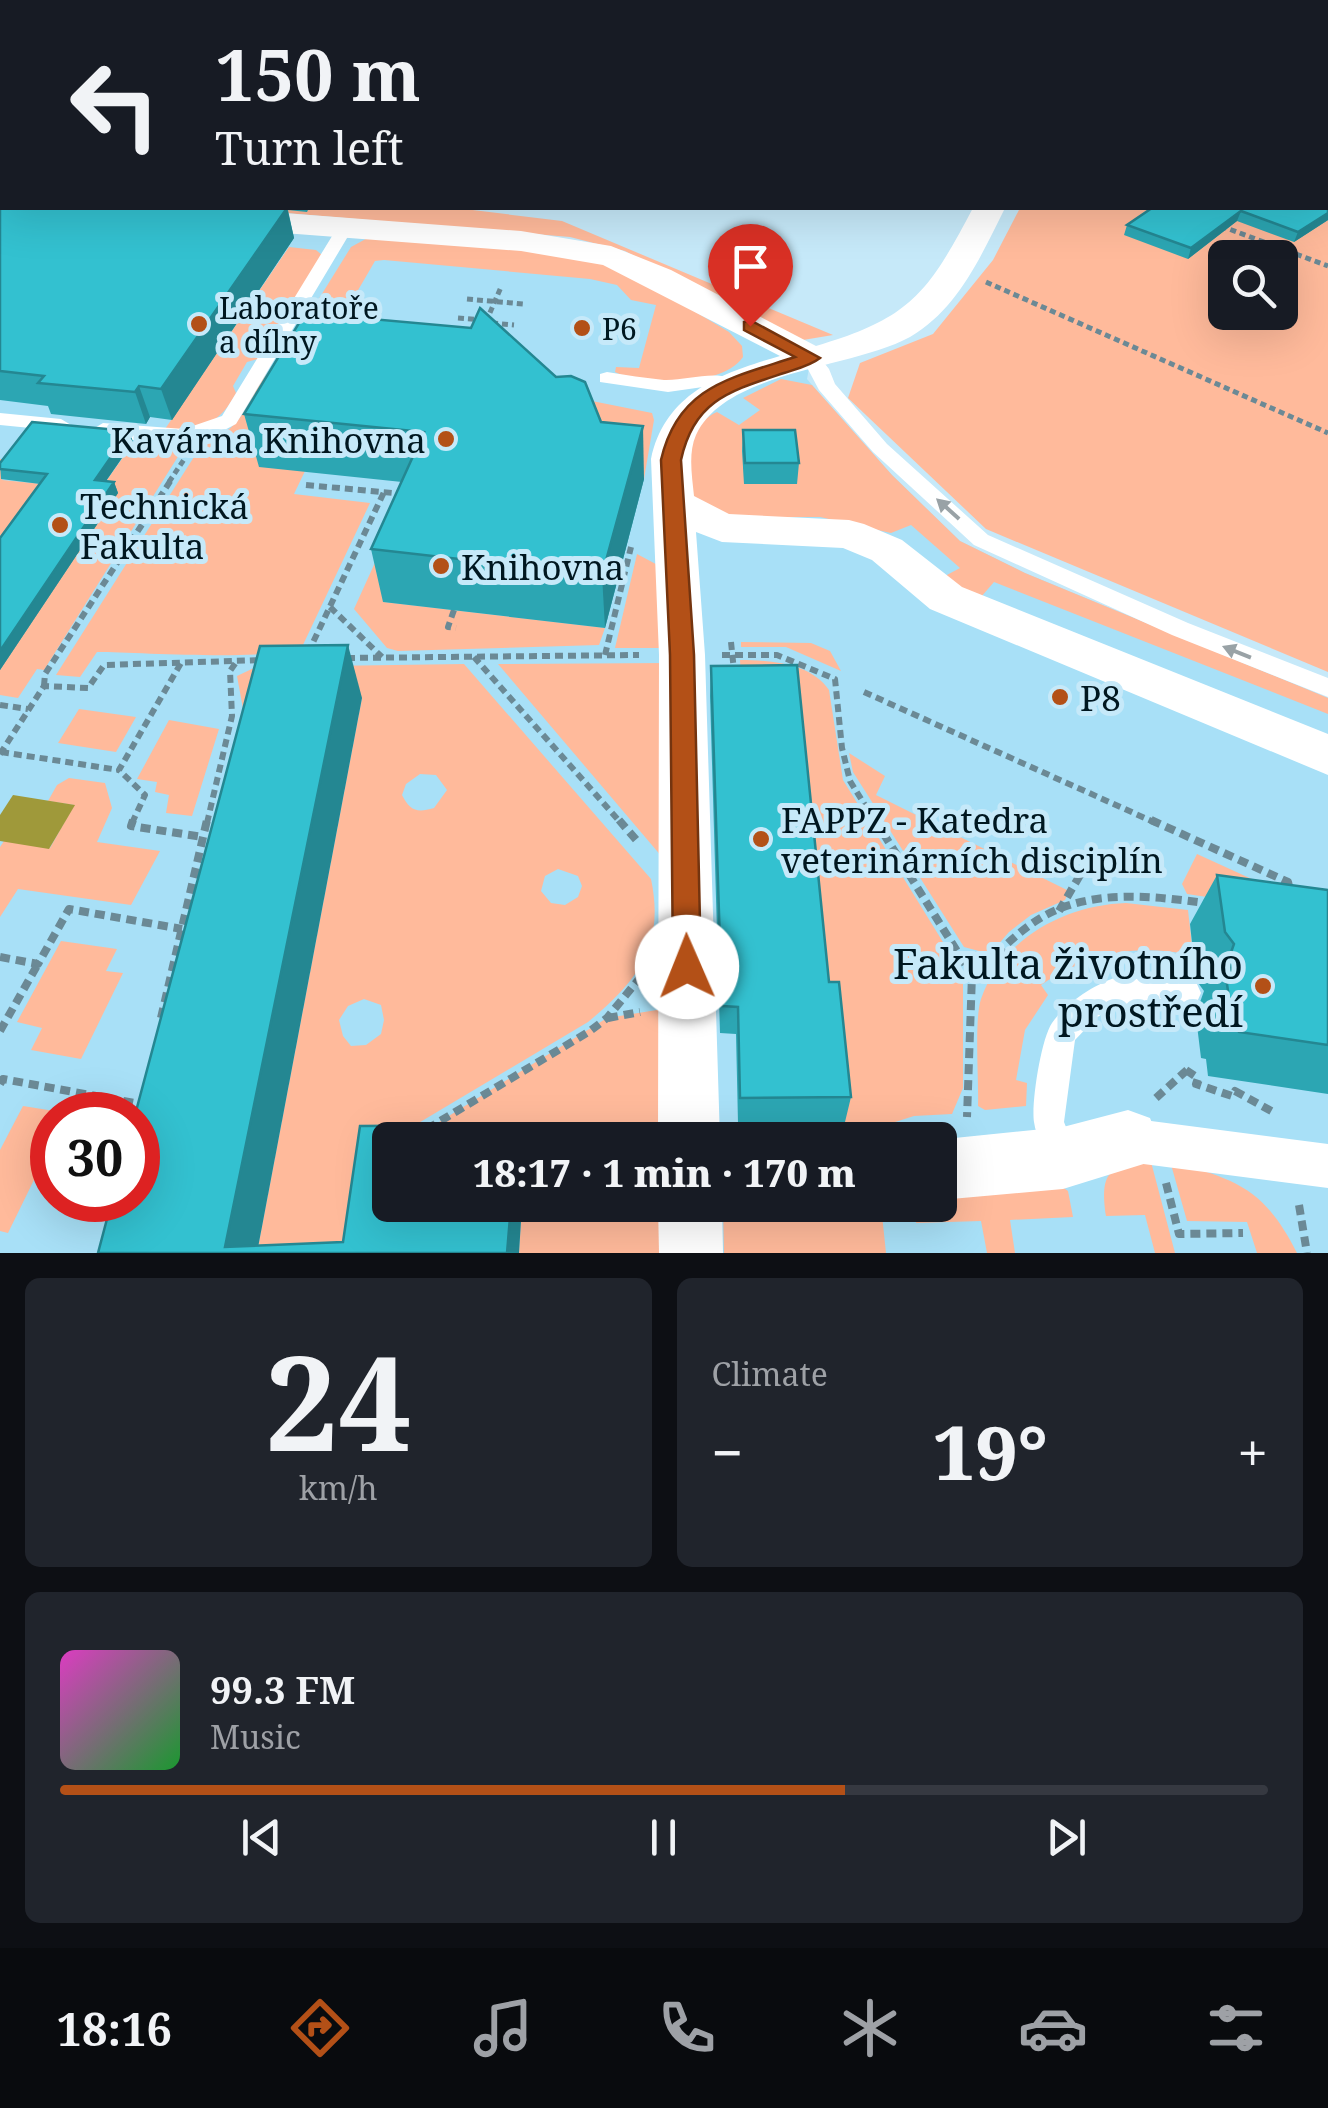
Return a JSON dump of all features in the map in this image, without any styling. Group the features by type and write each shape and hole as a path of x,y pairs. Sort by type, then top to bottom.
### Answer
{"street":[{"path":"688,1122 682,655 671,460 678,430 692,412 733,384 811,358 870,345 922,312 955,274 987,210"},
{"path":"191,216 535,243 611,256 659,277 811,358"},
{"path":"674,503 722,528 849,534 886,550 946,598 1328,755"},
{"path":"957,1144 1063,1158 1128,1140 1321,1165"},
{"path":"690,1222 691,1253"}],"lane":[{"path":"0,419 184,437 229,420 345,228"},
{"path":"811,358 826,386 880,448 981,540 1180,630 1328,688"},
{"path":"692,412 675,399 598,380 668,386 733,384"},
{"path":"1063,1158 1049,1122 1062,1033 1114,991 1187,994"}],"path":[{"path":"1208,220 1328,266"},
{"path":"978,278 1328,434"},
{"path":"481,333 501,287"},
{"path":"467,299 523,304"},
{"path":"458,318 514,325"},
{"path":"200,434 46,674 44,686 1,753 119,770 145,796 131,826 204,837"},
{"path":"306,484 410,495"},
{"path":"324,658 305,659 384,492"},
{"path":"330,607 382,658"},
{"path":"449,625 454,610"},
{"path":"731,642 734,682"},
{"path":"344,658 777,654 835,679 842,748 850,781 972,975 967,1122 957,1130"},
{"path":"473,656 685,895"},
{"path":"44,686 88,688 104,665 271,660"},
{"path":"158,1034 232,716 230,671 237,661"},
{"path":"119,770 182,662"},
{"path":"864,692 1288,882 1292,897 1286,906"},
{"path":"0,705 28,709"},
{"path":"1059,912 1093,854"},
{"path":"972,975 1027,926 1102,896 1148,896 1217,904"},
{"path":"0,1030 69,909 182,929"},
{"path":"0,957 38,964"},
{"path":"440,1122 590,1032 607,1018 649,966"},
{"path":"1186,1070 1198,1078 1196,1084 1232,1096 1235,1091 1272,1114 1277,1113 1321,1165"},
{"path":"1,1081 67,1092"},
{"path":"143,1092 144,1086"},
{"path":"1184,1234 1243,1233"}],"shaded area":[{"path":"0,210 521,241 811,358 807,379 892,475 960,541 1025,573 1328,698 1328,1253 0,1253"},
{"path":"252,210 472,210 562,221 833,335 797,341 625,251 570,237"},
{"path":"1019,210 1328,210 1328,672 986,529 848,398 860,363 933,334 993,260"},
{"path":"373,235 585,257 632,274 729,332 742,346 743,357 733,367 701,379 663,382 628,377 615,372 616,367 639,368 656,305 631,300 617,285 590,279 384,260 375,261 318,359 284,355 351,247"},
{"path":"289,247 316,250 322,255 261,358 247,362 233,386 236,393 230,404 216,419 199,427 165,429"},
{"path":"279,361 305,471 294,494 370,503 302,647 286,652 235,655 97,652 80,677 56,675 204,441 230,428"},
{"path":"781,379 812,385 892,475 960,541 1025,573 1328,698 1328,714 994,582 981,597 966,592 945,576 960,568 911,525 891,533 820,517 729,517 696,502 688,465 698,428 717,412 739,425 760,410 743,398"},
{"path":"577,398 652,413 644,479 627,477"},
{"path":"134,442 184,447 44,670 37,669 18,698 0,695 0,670 99,491"},
{"path":"0,459 15,461 2,480 52,485 0,557"},
{"path":"402,503 384,602 605,628 599,645 398,651 387,648 354,609"},
{"path":"637,554 667,570 663,648 615,648"},
{"path":"741,642 811,643 830,651 841,671 786,647 741,647"},
{"path":"740,660 777,662 801,669 829,690 843,780 963,977 963,1088 952,1114 914,1116 895,1122 791,1122 844,1121 742,696"},
{"path":"666,663 668,864 498,664"},
{"path":"464,664 651,879 654,923 644,960 606,1007 588,1022 420,1122 372,1122 373,1222 366,1253 257,1253 362,698 248,736 237,676 256,667","holes":["420,774 436,775 447,790 434,808 415,809 408,804 402,795 406,784","558,869 578,876 582,886 578,897 565,905 551,903 541,891 545,876","364,999 381,1005 381,1034 366,1045 351,1046 343,1036 339,1020 348,1006"]},
{"path":"79,709 136,717 116,752 58,743"},
{"path":"169,720 219,729 192,816 166,813 169,795 155,792 157,782 137,779"},
{"path":"849,753 885,776 876,795 1069,891 1065,900 1031,915 990,954 964,947 853,772"},
{"path":"69,778 105,783 112,808 97,842 160,851 131,905 18,889 0,917 0,847 4,841 50,848 74,805 48,801 57,785"},
{"path":"13,795 75,805 49,849 0,841 0,815"},
{"path":"1197,854 1267,886 1267,906 1187,894 1182,884"},
{"path":"1126,903 1188,910 1193,955 1151,950 1114,954 1078,965 1041,985 1048,995 1025,1030 1016,1080 1027,1083 1026,1106 985,1110 978,1106 979,1009 991,977 1004,959 1020,942 1059,918 1103,905"},
{"path":"61,941 117,949 106,971 123,973 81,1059 31,1050 42,1028 17,1022"},
{"path":"663,1009 665,1122 439,1122 607,1018"},
{"path":"23,1106 30,1107 30,1188 8,1233 0,1231 0,1150"},
{"path":"1150,1158 1175,1253 1155,1253 1145,1215 1106,1216 1104,1190 1110,1174"},
{"path":"1170,1161 1231,1181 1260,1200 1297,1253 1257,1253 1247,1222 1187,1221"},
{"path":"1049,1177 1068,1191 1073,1217 1010,1220 1015,1253 987,1253 981,1221 957,1222 957,1182"},
{"path":"521,1222 665,1222 665,1253 519,1253"},
{"path":"723,1222 883,1222 886,1253 724,1253"}],"building":[{"name":"Laboratoře a dílny","path":"0,210 286,210 161,389 139,386 135,392 38,383 44,376 0,371"},
{"path":"1149,210 1328,210 1298,232 1241,211 1191,248 1127,225"},
{"path":"480,308 556,377 571,376 585,382 601,422 643,426 602,575 371,549 424,432 244,414 305,313 471,328"},
{"name":"Technická Fakulta","path":"32,422 129,431 95,480 114,482 0,651 0,538 47,474 0,469 0,463"},
{"path":"743,430 795,430 799,463 745,463"},
{"path":"348,645 225,1247 343,1242 360,1126 372,1126 372,1222 510,1222 507,1253 98,1253 106,1222 160,1222 160,1092 141,1092 260,646"},
{"name":"FAPPZ - Katedra veterinárních disciplín","path":"797,665 829,982 839,982 851,1097 740,1098 738,1007 722,1006 711,666"},
{"path":"1217,875 1328,890 1328,1045 1239,1032 1236,1013 1231,1012 1225,970 1231,972 1229,958 1234,944 1225,932"}],"place":[{"name":"Laboratoře a dílny","path":"199,324"},
{"name":"P6","path":"582,328"},
{"name":"Kavárna Knihovna","path":"446,439"},
{"name":"Technická Fakulta","path":"60,525"},
{"name":"Knihovna","path":"441,566"},
{"name":"P8","path":"1060,697"},
{"name":"FAPPZ - Katedra veterinárních disciplín","path":"761,839"},
{"name":"Fakulta životního prostředí","path":"1263,986"}],"route":[{"path":"687,967 682,655 671,460 678,430 696,406 733,384 811,358 750,326"}]}
